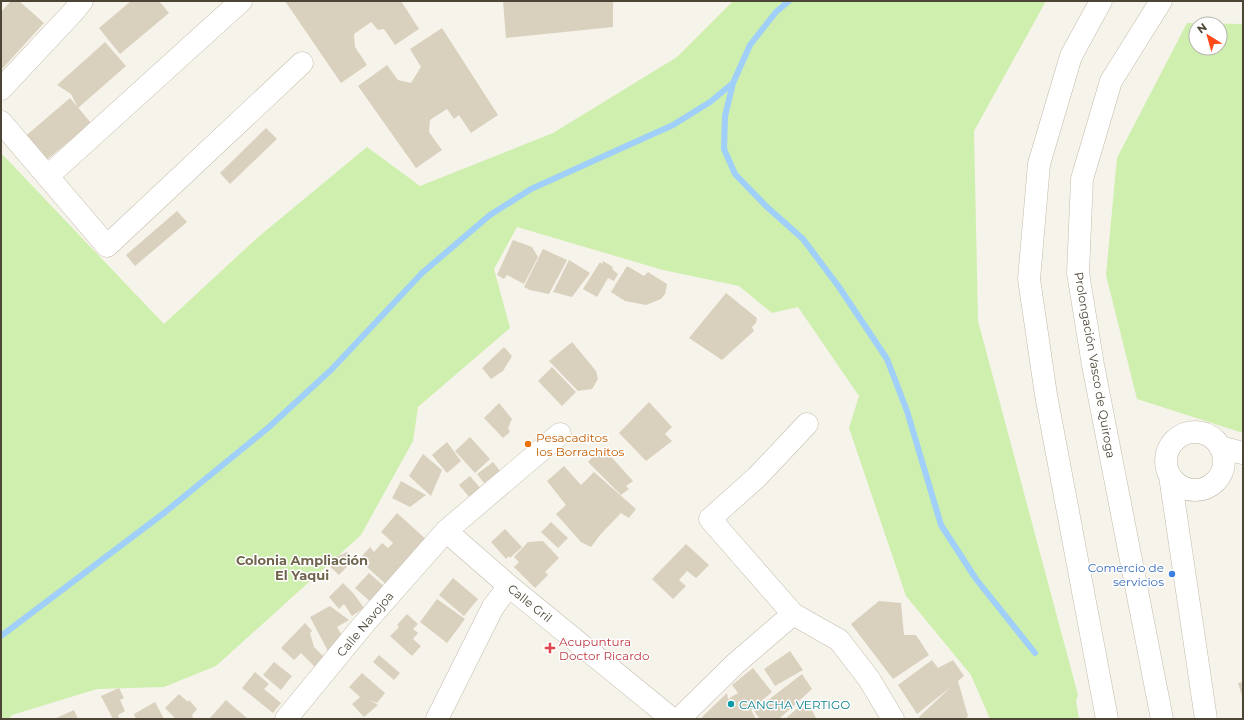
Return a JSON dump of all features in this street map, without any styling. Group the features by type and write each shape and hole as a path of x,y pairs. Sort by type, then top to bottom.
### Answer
{"street":[{"path":"48,176 241,1"},
{"path":"1101,1 1071,56 1039,164 1029,279 1046,394 1107,719"},
{"name":"Prolongación Vasco de Quiroga","path":"1161,1 1111,81 1082,179 1078,273 1093,365 1162,719"},
{"path":"1,89 74,4"},
{"path":"1,122 108,246 302,63"},
{"path":"807,424 756,477 710,519 793,614 839,640 869,679 893,719"},
{"path":"1170,476 1177,484 1187,490 1198,490 1209,486 1218,479 1223,469 1223,458 1220,447 1213,438 1202,433 1191,433 1180,436 1172,444 1167,454 1166,465 1170,476 1206,719"},
{"name":"Calle Navojoa","path":"286,719 364,624 446,531 560,434"},
{"path":"1220,447 1243,454"},
{"name":"Calle Gril","path":"446,531 509,586 672,719"},
{"path":"437,719 493,607 509,586"},
{"path":"679,719 735,664 793,614"}],"green space":[{"path":"733,1 1046,1 974,131 978,321 1078,695 1076,701 1079,719 990,719 971,675 906,596 849,428 859,396 798,307 772,313 739,286 663,270 517,227 494,269 510,328 418,407 413,441 361,535 216,666 164,687 97,689 12,715 9,719 1,719 1,153 164,324 257,238 367,147 420,186 553,133 677,57"},
{"path":"1187,23 1188,56 1228,56 1228,24 1243,24 1243,433 1137,399 1106,275 1117,158"}],"building":[{"path":"11,1 19,1 44,23 1,70 1,12"},
{"path":"131,1 159,1 169,13 120,54 99,28"},
{"path":"285,1 401,1 419,29 395,45 384,29 378,30 371,22 354,34 355,47 367,65 341,83"},
{"path":"503,1 613,1 613,27 506,38"},
{"path":"442,28 498,115 471,133 459,115 454,119 447,109 430,120 429,132 442,150 416,168 358,86 387,65 398,80 411,83 421,67 410,49"},
{"path":"105,42 126,66 78,108 71,94 57,85"},
{"path":"70,98 91,123 43,163 22,139"},
{"path":"266,128 277,139 230,184 220,173"},
{"path":"177,211 187,222 135,266 126,255"},
{"path":"513,240 532,247 538,257 524,284 507,275 504,279 497,275"},
{"path":"543,249 567,260 549,294 530,290 524,287"},
{"path":"569,260 590,273 572,297 553,292"},
{"path":"603,261 613,267 612,269 618,274 614,281 608,278 597,297 583,289 600,262 602,264"},
{"path":"627,266 644,276 648,272 667,284 665,294 661,299 646,305 625,301 611,292"},
{"path":"726,293 757,318 756,323 752,327 754,331 722,360 689,338"},
{"path":"572,342 596,371 598,379 592,389 578,391 549,361"},
{"path":"504,347 512,356 503,371 491,379 482,368"},
{"path":"552,367 576,392 562,406 538,381"},
{"path":"649,402 672,427 665,434 672,441 646,461 619,433"},
{"path":"499,403 512,419 508,428 510,432 503,438 484,418"},
{"path":"470,437 490,459 475,473 455,451"},
{"path":"447,442 461,461 447,473 432,455"},
{"path":"598,451 600,454 606,451 633,481 626,486 629,489 621,495 588,462"},
{"path":"423,454 442,470 431,496 409,476"},
{"path":"493,462 500,471 484,483 477,474"},
{"path":"564,466 581,485 594,472 636,509 629,518 621,513 591,547 581,542 556,514 566,505 547,481"},
{"path":"470,476 482,490 471,499 459,485"},
{"path":"401,481 426,495 410,507 392,498"},
{"path":"397,513 429,542 389,587 366,566 370,563 362,556 370,547 374,552 382,543 388,548 393,543 381,532"},
{"path":"551,522 568,538 558,548 541,532"},
{"path":"505,529 522,547 510,558 509,556 506,559 491,542"},
{"path":"543,541 559,558 545,572 548,575 535,588 514,567 519,562 514,557 528,542"},
{"path":"686,544 709,565 696,578 687,571 679,580 686,586 673,599 652,579"},
{"path":"347,552 354,559 339,575 325,562"},
{"path":"369,573 386,588 372,603 355,588"},
{"path":"453,578 478,599 464,616 439,595"},
{"path":"343,583 354,594 364,608 352,616 344,604 339,609 329,597"},
{"path":"437,599 465,619 447,643 420,622"},
{"path":"879,601 901,603 904,635 916,635 929,655 893,679 851,624"},
{"path":"330,606 349,620 337,627 344,639 329,653 310,617"},
{"path":"407,614 418,624 413,629 418,633 413,639 421,646 412,656 390,636 399,627 397,625"},
{"path":"305,623 312,631 310,633 314,647 324,657 315,667 301,653 294,660 281,648"},
{"path":"790,651 803,670 775,686 764,669"},
{"path":"379,655 400,673 394,680 373,662"},
{"path":"932,660 938,668 953,660 964,676 958,681 968,716 966,719 920,719 919,717 952,686 917,714 898,685"},
{"path":"274,662 292,676 281,690 263,675"},
{"path":"753,668 772,692 751,710 756,719 703,719 702,717 727,693 728,699 738,693 732,685"},
{"path":"255,672 269,684 264,689 281,703 273,713 242,688"},
{"path":"362,673 385,693 377,703 369,700 378,705 364,717 352,704 360,697 349,687"},
{"path":"802,674 812,689 780,718 781,719 760,719 754,711"},
{"path":"1243,682 1243,699 1238,683"},
{"path":"119,688 124,698 120,700 125,711 118,715 119,718 113,719 101,696"},
{"path":"179,694 188,702 189,700 197,709 192,715 193,717 191,719 176,719 165,708"},
{"path":"226,700 248,719 209,719"},
{"path":"807,700 816,718 819,719 785,719"},
{"path":"155,702 164,719 136,719 134,714"},
{"path":"74,710 78,719 54,719"}],"waterway":[{"path":"789,1 776,12 750,45 733,83 725,116 724,149 735,174 767,207 803,239 839,287 887,359 907,411 941,525 976,579 1035,653"},
{"path":"1,636 164,513 269,427 332,369 422,273 490,215 531,189 673,125 710,102 733,83"}],"place":[{"name":"Pesacaditos los Borrachitos","path":"528,444"},
{"name":"Comercio de servicios","path":"1172,574"},
{"name":"Acupuntura Doctor Ricardo","path":"550,648"},
{"name":"CANCHA VERTIGO","path":"731,704"}],"district":[{"name":"Colonia Ampliación El Yaqui","path":"302,568"}]}
